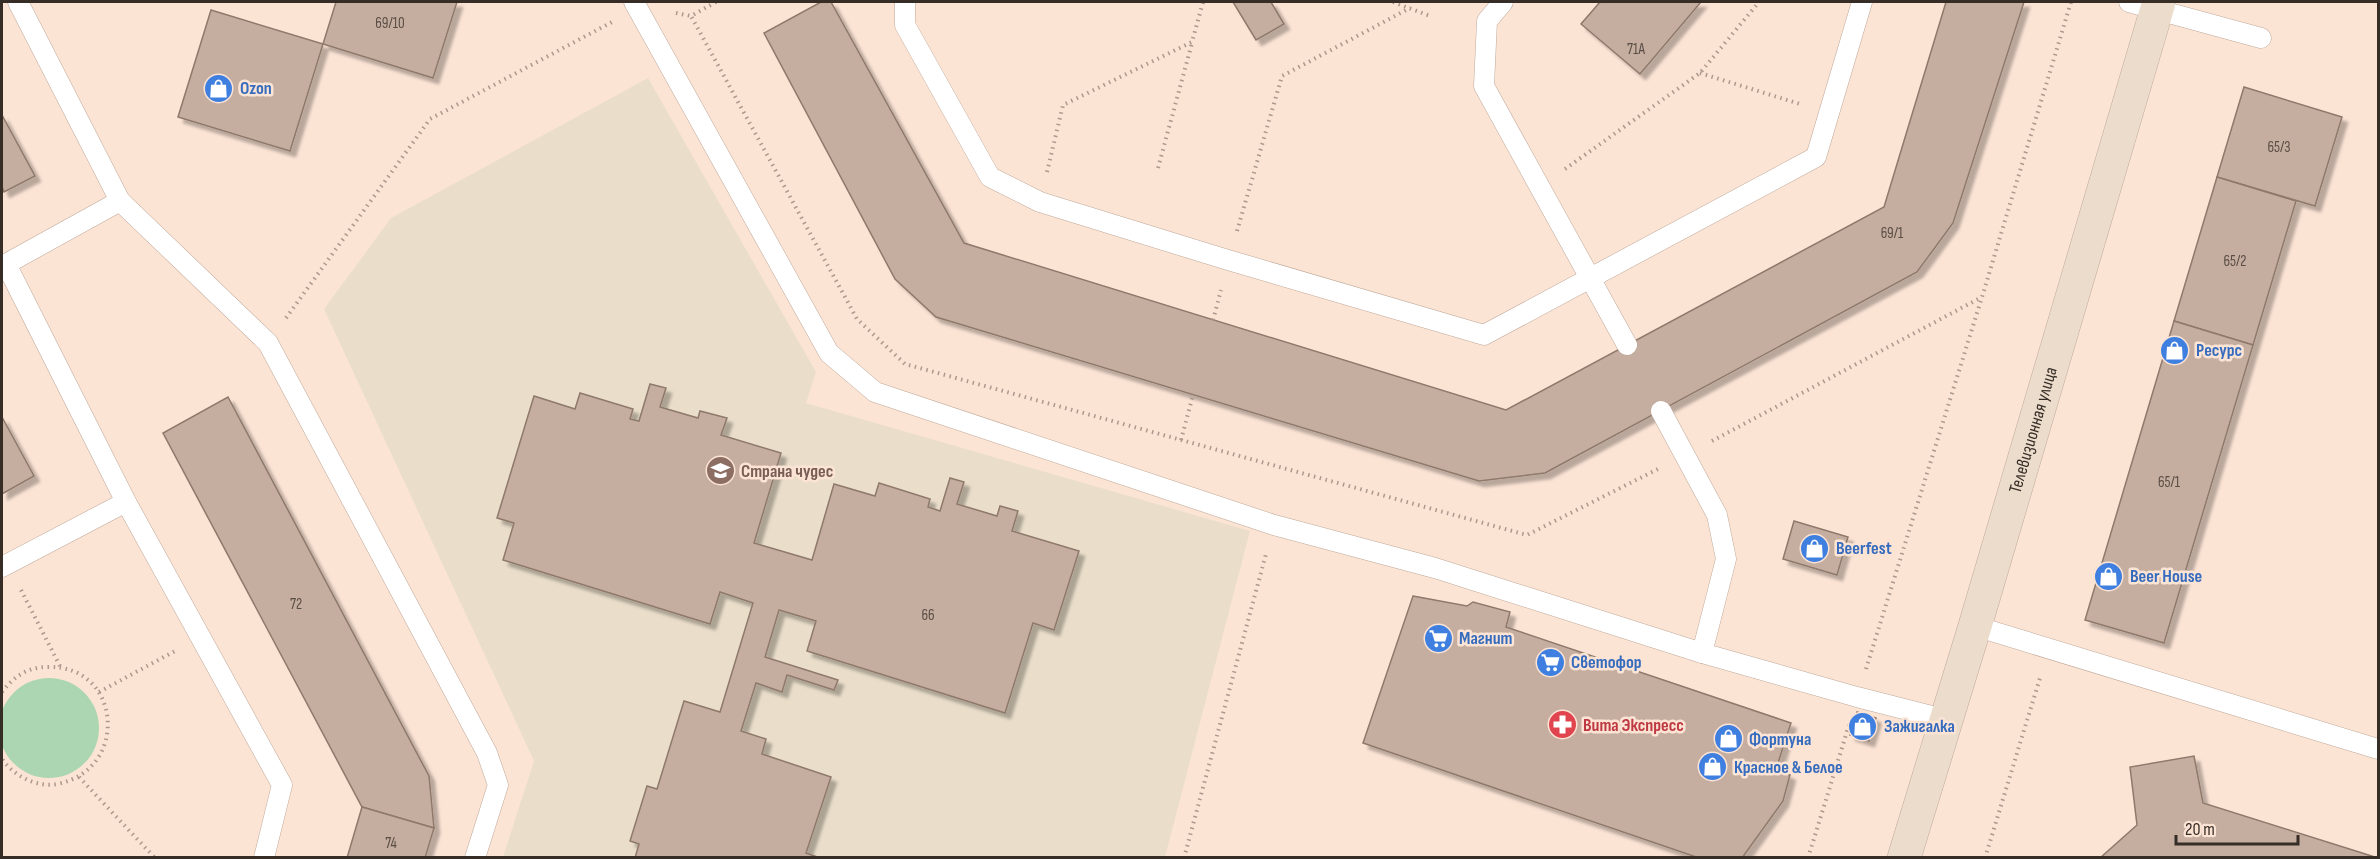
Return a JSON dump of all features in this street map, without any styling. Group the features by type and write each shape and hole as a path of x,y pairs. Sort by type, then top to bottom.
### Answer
{"street":[{"name":"Телевизионная улица","path":"1904,858 1975,626 2148,4"}],"lane":[{"path":"18,2 120,201 268,343 488,753 498,785 475,858"},
{"path":"905,2 905,25 990,177 1040,202 1484,335 1816,157 1862,2"},
{"path":"1503,2 1487,21 1484,86 1627,345"},
{"path":"2148,4 2261,38"},
{"path":"636,5 829,353 874,392 1274,525 1435,568 1702,653 1947,720"},
{"path":"120,201 4,265 126,502 282,785 264,858"},
{"path":"1661,411 1717,515 1726,559 1702,653"},
{"path":"5,565 126,502"},
{"path":"1975,626 2379,749"}],"path":[{"path":"716,2 691,16 857,319 905,364 1527,535 1685,455 1982,297"},
{"path":"1158,168 1203,2"},
{"path":"1393,2 1430,16"},
{"path":"1540,186 1700,73 1759,2"},
{"path":"1808,858 2071,2"},
{"path":"268,343 430,119 636,5"},
{"path":"1228,260 1282,76 1410,8"},
{"path":"1040,202 1063,105 1192,42"},
{"path":"1700,73 1830,113"},
{"path":"1180,440 1193,394"},
{"path":"1184,858 1274,525"},
{"path":"5,565 60,666"},
{"path":"99,692 201,637"},
{"path":"1985,858 2049,648"},
{"path":"2,692 12,678 35,667 60,666 76,671 89,680 99,692 109,715 108,740 98,761 79,777 55,785 30,782 8,768 2,759"},
{"path":"79,777 155,858"}],"shaded area":[{"name":"Страна чудес","path":"648,78 816,372 806,403 1250,531 1165,857 503,857 534,761 324,309 391,218"}],"green space":[{"path":"49,678 68,682 84,693 95,709 99,728 95,747 84,763 68,774 49,778 30,774 14,763 3,747 -1,728 3,709 14,693 30,682"}],"building":[{"path":"336,2 457,2 433,78 323,44"},
{"path":"821,2 831,2 964,243 1506,410 1884,207 1946,2 2024,2 1953,223 1917,272 1545,473 1479,481 936,317 895,279 764,33"},
{"path":"1233,2 1271,2 1284,24 1256,40"},
{"path":"1600,2 1701,2 1640,74 1581,24"},
{"path":"211,10 323,44 290,151 178,117"},
{"path":"2244,87 2342,117 2315,206 2217,177"},
{"path":"2,115 35,176 4,192 2,187"},
{"path":"2217,177 2296,201 2253,345 2174,321"},
{"path":"2174,321 2253,345 2164,643 2085,620"},
{"path":"650,384 666,388 660,407 698,418 700,411 727,418 721,435 781,453 754,543 812,560 834,484 875,496 879,483 930,499 928,507 940,511 950,478 964,482 957,504 997,516 1000,506 1018,511 1012,531 1079,551 1054,630 1033,623 1005,713 807,651 816,621 779,610 765,657 838,680 834,690 787,675 782,692 756,683 741,731 766,739 762,754 831,777 806,853 820,858 635,858 639,844 630,841 647,786 657,789 684,701 720,712 753,603 720,592 710,624 503,560 514,523 497,518 534,396 575,409 580,393 633,409 630,419 639,421"},
{"path":"228,397 429,776 434,828 362,807 163,433"},
{"path":"2,417 34,476 2,494"},
{"name":"Beerfest","path":"1794,521 1848,537 1837,575 1783,559"},
{"path":"1413,596 1467,606 1473,602 1510,612 1506,627 1791,723 1776,769 1790,775 1783,801 1742,858 1699,858 1363,743"},
{"name":"Зажигалка","path":"1857,712 1876,718 1869,741 1850,735"},
{"path":"2194,756 2203,803 2378,858 2100,858 2137,825 2130,767"},
{"path":"362,807 434,828 425,858 347,858"}],"place":[{"name":"Ozon","path":"219,88"},
{"name":"Ресурс","path":"2175,350"},
{"name":"Страна чудес","path":"720,471"},
{"name":"Beerfest","path":"1815,548"},
{"name":"Beer House","path":"2109,576"},
{"name":"Магнит","path":"1438,638"},
{"name":"Светофор","path":"1550,662"},
{"name":"Вита Экспресс","path":"1562,725"},
{"name":"Зажигалка","path":"1863,726"},
{"name":"Фортуна","path":"1728,739"},
{"name":"Красное & Белое","path":"1713,767"}]}
